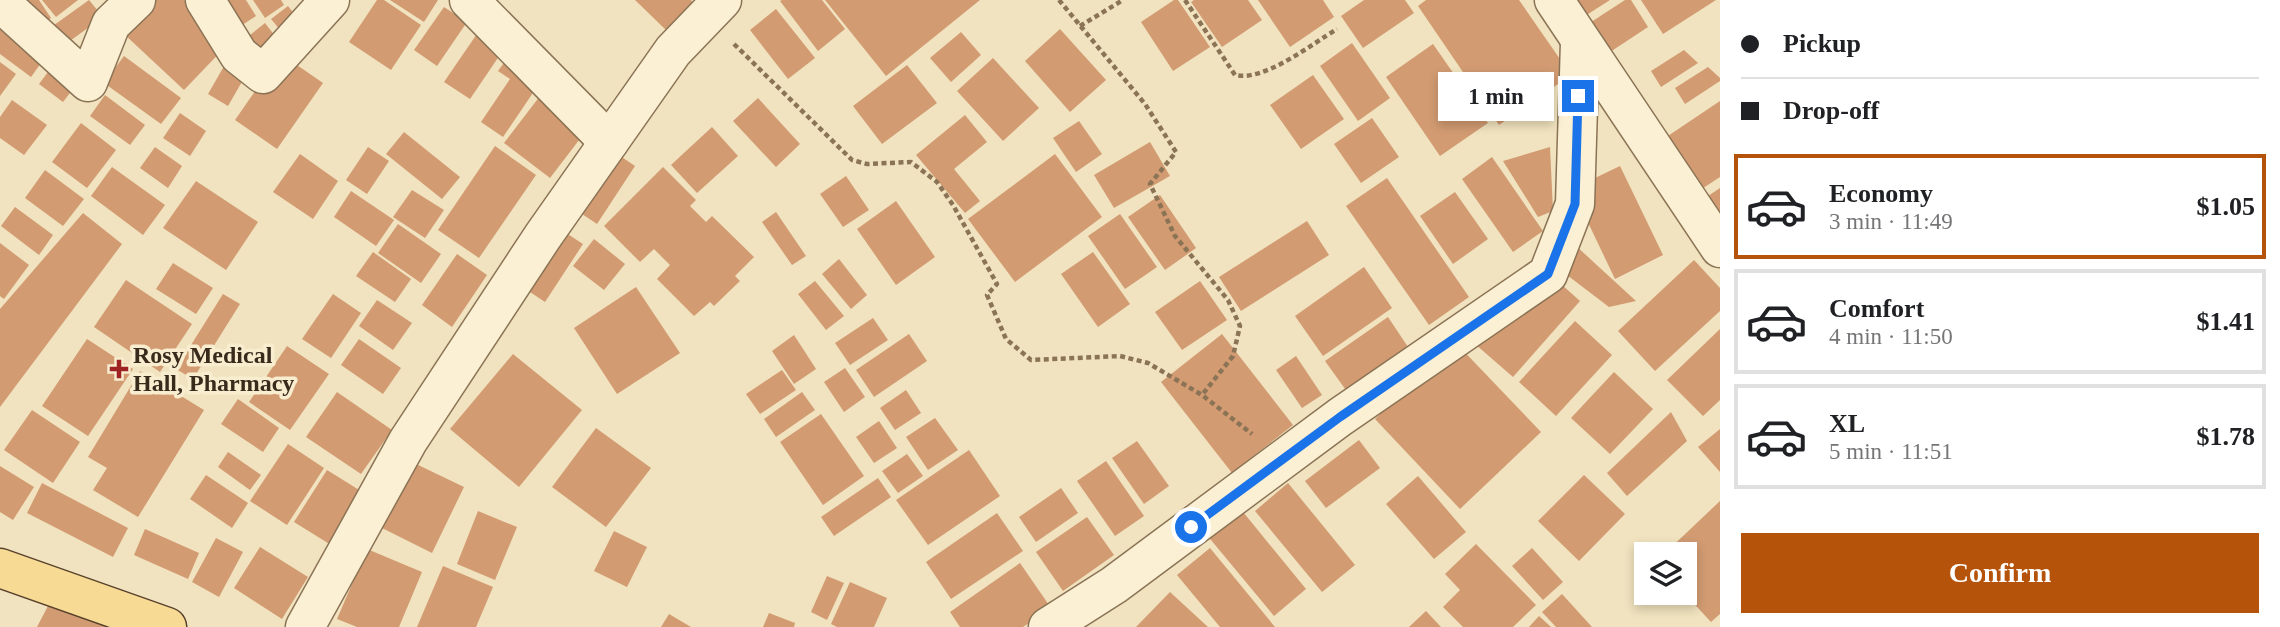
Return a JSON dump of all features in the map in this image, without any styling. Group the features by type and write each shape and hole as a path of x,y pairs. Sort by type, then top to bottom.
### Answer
{"main road":[{"path":"0,568 167,627"}],"street":[{"path":"0,2 88,82 111,24 136,0"},
{"path":"205,0 239,55 262,74 330,0"},
{"path":"469,0 609,142"},
{"path":"1553,0 1720,248"},
{"path":"306,627 408,441 543,236 673,51 714,8"},
{"path":"1048,627 1114,585 1340,417 1548,274 1575,204 1580,42"}],"path":[{"path":"1059,0 1146,104 1176,152 1150,184 1175,236 1228,300 1240,326 1233,356 1202,395"},
{"path":"1080,26 1123,0"},
{"path":"1185,0 1236,75 1243,77 1268,70 1337,29"},
{"path":"714,8 765,77 852,160 867,164 911,162 937,182 953,205 997,284 987,295 1006,339 1031,360 1120,356 1148,363 1202,395 1251,433 1280,461"}],"building":[{"path":"27,0 39,0 51,18 38,28 21,4"},
{"path":"42,0 78,0 56,17"},
{"path":"89,0 103,17 63,46 50,28"},
{"path":"156,0 184,0 229,43 184,90 124,34"},
{"path":"226,0 246,0 256,16 236,29"},
{"path":"253,0 281,0 284,5 265,18"},
{"path":"377,0 384,0 421,25 391,70 349,42"},
{"path":"390,0 438,0 424,22"},
{"path":"635,0 691,0 695,5 668,32"},
{"path":"822,0 845,29 818,51 780,1"},
{"path":"825,0 980,0 886,76"},
{"path":"1178,0 1210,47 1173,71 1141,22"},
{"path":"1248,0 1262,20 1222,47 1191,2"},
{"path":"1258,0 1323,0 1334,17 1290,47"},
{"path":"1364,0 1405,0 1414,13 1363,48 1341,16"},
{"path":"1426,0 1519,0 1571,75 1499,125 1418,6"},
{"path":"1575,0 1610,0 1585,16"},
{"path":"1625,0 1631,0 1648,27 1604,56 1585,26"},
{"path":"1641,0 1716,0 1663,34"},
{"path":"288,6 302,24 286,37 271,19"},
{"path":"444,7 467,22 437,66 414,50"},
{"path":"776,9 815,58 788,79 750,30"},
{"path":"0,16 49,52 31,77 0,54"},
{"path":"265,23 279,41 259,56 245,39"},
{"path":"481,28 506,46 470,99 444,82"},
{"path":"1060,29 1106,80 1070,112 1025,61"},
{"path":"961,32 981,55 951,82 930,58"},
{"path":"1352,43 1390,98 1358,121 1320,66"},
{"path":"1433,44 1488,123 1440,156 1386,77"},
{"path":"1684,50 1698,63 1661,87 1651,71"},
{"path":"281,54 323,83 277,149 235,120"},
{"path":"124,56 181,98 161,124 104,83"},
{"path":"509,56 543,78 503,137 481,122 510,79 498,71"},
{"path":"993,58 1039,108 1003,141 957,91"},
{"path":"227,61 247,73 228,106 208,94"},
{"path":"0,62 16,74 0,96"},
{"path":"54,64 79,81 63,102 39,84"},
{"path":"907,65 937,103 882,144 853,106"},
{"path":"1708,67 1720,81 1685,104 1675,88"},
{"path":"1313,75 1344,119 1301,149 1270,105"},
{"path":"105,95 145,125 130,145 90,116"},
{"path":"540,96 586,131 550,178 504,143"},
{"path":"758,98 800,144 776,167 733,121"},
{"path":"12,100 47,125 24,155 0,138 0,117"},
{"path":"1720,101 1720,177 1694,194 1659,142"},
{"path":"180,113 206,131 190,156 163,138"},
{"path":"965,115 987,142 954,169 980,201 965,213 916,155"},
{"path":"1372,118 1399,157 1361,183 1334,144"},
{"path":"1079,121 1102,154 1076,172 1053,138"},
{"path":"81,123 116,150 87,188 52,162"},
{"path":"712,127 738,156 697,193 671,165"},
{"path":"404,132 460,177 442,199 386,154"},
{"path":"1150,142 1170,176 1114,208 1094,175"},
{"path":"601,143 635,166 597,224 564,202"},
{"path":"495,146 536,175 479,258 438,230"},
{"path":"155,147 182,166 168,188 140,168"},
{"path":"368,147 389,161 367,194 346,180"},
{"path":"1550,147 1553,211 1538,217 1503,161"},
{"path":"300,154 338,181 313,219 273,192"},
{"path":"1055,154 1102,217 1015,282 968,219"},
{"path":"1492,157 1543,231 1513,252 1462,179"},
{"path":"1620,166 1663,255 1615,279 1572,189"},
{"path":"112,167 165,205 143,235 91,196"},
{"path":"663,167 696,200 690,206 706,222 712,216 754,257 735,276 740,281 714,306 710,302 694,316 657,279 670,265 654,249 640,262 604,226"},
{"path":"45,170 84,199 63,226 25,198"},
{"path":"846,176 869,210 843,227 820,194"},
{"path":"1387,178 1469,297 1429,325 1346,206"},
{"path":"196,181 258,222 226,270 163,228"},
{"path":"1720,188 1720,233 1699,202"},
{"path":"412,190 444,210 425,238 393,217"},
{"path":"351,191 394,220 376,246 334,217"},
{"path":"1455,192 1488,239 1453,264 1420,216"},
{"path":"1160,195 1196,248 1165,270 1128,217"},
{"path":"896,201 935,257 896,285 857,229"},
{"path":"15,207 53,235 39,255 1,226"},
{"path":"776,212 806,256 792,265 762,222"},
{"path":"83,213 122,244 0,407 0,309"},
{"path":"1120,214 1157,267 1125,289 1088,236"},
{"path":"1307,221 1329,255 1241,311 1219,277"},
{"path":"549,222 583,244 545,302 512,280"},
{"path":"398,224 441,254 421,283 378,253"},
{"path":"594,239 625,264 604,290 573,266"},
{"path":"0,243 29,265 4,299 0,296"},
{"path":"1575,245 1636,301 1609,307 1563,272"},
{"path":"373,252 411,279 395,302 356,276"},
{"path":"1093,252 1130,304 1098,327 1061,274"},
{"path":"457,254 487,275 452,327 422,305"},
{"path":"839,259 867,295 851,309 822,274"},
{"path":"1694,260 1720,288 1720,311 1655,371 1618,331"},
{"path":"173,263 213,288 196,314 156,289"},
{"path":"1364,267 1392,308 1323,356 1295,316"},
{"path":"1542,267 1580,301 1513,377 1475,344"},
{"path":"126,280 192,324 160,372 94,327"},
{"path":"815,281 844,316 826,330 798,294"},
{"path":"1200,281 1227,320 1182,350 1155,312"},
{"path":"636,287 680,353 617,394 574,328"},
{"path":"223,294 240,304 193,379 176,369"},
{"path":"333,294 361,313 331,358 302,339"},
{"path":"377,300 412,323 393,350 359,326"},
{"path":"1388,317 1410,350 1348,393 1325,361"},
{"path":"873,318 888,340 850,365 835,343"},
{"path":"1575,321 1612,355 1556,416 1519,382"},
{"path":"1720,329 1720,400 1703,416 1667,380"},
{"path":"909,334 927,361 874,397 856,370"},
{"path":"1222,334 1293,425 1232,473 1161,382"},
{"path":"794,335 816,369 794,384 772,351"},
{"path":"87,339 133,369 88,436 42,406"},
{"path":"359,339 401,368 383,394 341,365"},
{"path":"1455,342 1541,432 1460,509 1375,419"},
{"path":"287,346 329,374 290,430 249,402"},
{"path":"513,354 582,410 519,487 450,429"},
{"path":"1296,356 1322,395 1302,408 1276,370"},
{"path":"845,368 865,397 844,412 824,382"},
{"path":"782,370 796,390 760,414 746,394"},
{"path":"140,371 204,410 138,517 93,490 107,468 88,457"},
{"path":"1614,372 1653,409 1610,454 1571,418"},
{"path":"906,390 921,413 895,430 880,408"},
{"path":"337,392 392,430 361,474 306,437"},
{"path":"802,392 815,410 776,437 764,419"},
{"path":"238,399 279,428 263,452 221,424"},
{"path":"32,410 80,442 53,483 4,450"},
{"path":"1671,412 1687,441 1627,496 1607,473"},
{"path":"821,414 864,476 823,505 780,442"},
{"path":"935,418 958,450 928,470 906,437"},
{"path":"879,421 897,448 874,463 856,437"},
{"path":"596,428 651,468 606,527 552,487"},
{"path":"1720,429 1720,472 1698,447"},
{"path":"1359,440 1380,468 1326,508 1305,481"},
{"path":"1137,441 1169,486 1144,504 1112,458"},
{"path":"288,444 324,468 287,525 250,501"},
{"path":"969,450 1000,496 928,545 896,500"},
{"path":"228,452 261,475 250,490 218,467"},
{"path":"907,454 923,476 898,493 882,471"},
{"path":"1106,461 1144,516 1115,536 1077,481"},
{"path":"414,463 464,487 432,553 382,528"},
{"path":"0,466 34,487 13,520 0,512"},
{"path":"327,470 364,493 331,545 294,522"},
{"path":"206,475 248,503 232,528 190,499"},
{"path":"1584,475 1625,514 1579,561 1538,521"},
{"path":"1418,476 1466,532 1434,559 1386,504"},
{"path":"878,478 891,497 834,536 821,517"},
{"path":"42,483 128,528 113,557 27,513"},
{"path":"1288,483 1355,565 1322,592 1255,511"},
{"path":"1061,488 1078,513 1036,542 1019,517"},
{"path":"1720,501 1720,614 1711,622 1695,605 1697,542 1677,542"},
{"path":"1239,507 1306,589 1274,616 1206,534"},
{"path":"478,511 517,527 495,580 457,564"},
{"path":"997,513 1023,551 951,599 926,562"},
{"path":"1087,517 1114,555 1063,591 1036,552"},
{"path":"145,529 199,553 188,579 134,555"},
{"path":"614,531 647,547 627,587 594,571"},
{"path":"216,538 243,552 219,597 192,582"},
{"path":"1476,544 1536,605 1513,627 1463,627 1443,607 1460,590 1445,574"},
{"path":"260,547 308,577 282,619 234,588"},
{"path":"1210,548 1275,627 1220,627 1177,575"},
{"path":"1532,548 1563,582 1543,600 1512,566"},
{"path":"367,549 422,572 399,627 357,627 337,619"},
{"path":"1020,563 1051,608 1023,627 960,627 950,612"},
{"path":"443,566 493,587 476,627 417,627"},
{"path":"827,576 844,583 827,620 811,612"},
{"path":"61,581 123,627 37,627"},
{"path":"850,582 887,598 874,627 837,627 831,624"},
{"path":"1170,592 1208,627 1136,627"},
{"path":"1562,594 1592,627 1556,627 1542,612"},
{"path":"1426,611 1441,627 1409,627"},
{"path":"769,613 795,623 794,627 763,627"},
{"path":"669,614 691,627 661,627"},
{"path":"1539,616 1551,627 1529,627"}],"place":[{"name":"Rosy Medical Hall, Pharmacy","path":"119,369"}],"route":[{"path":"1191,527 1340,417 1548,274 1575,204 1578,96"}]}
